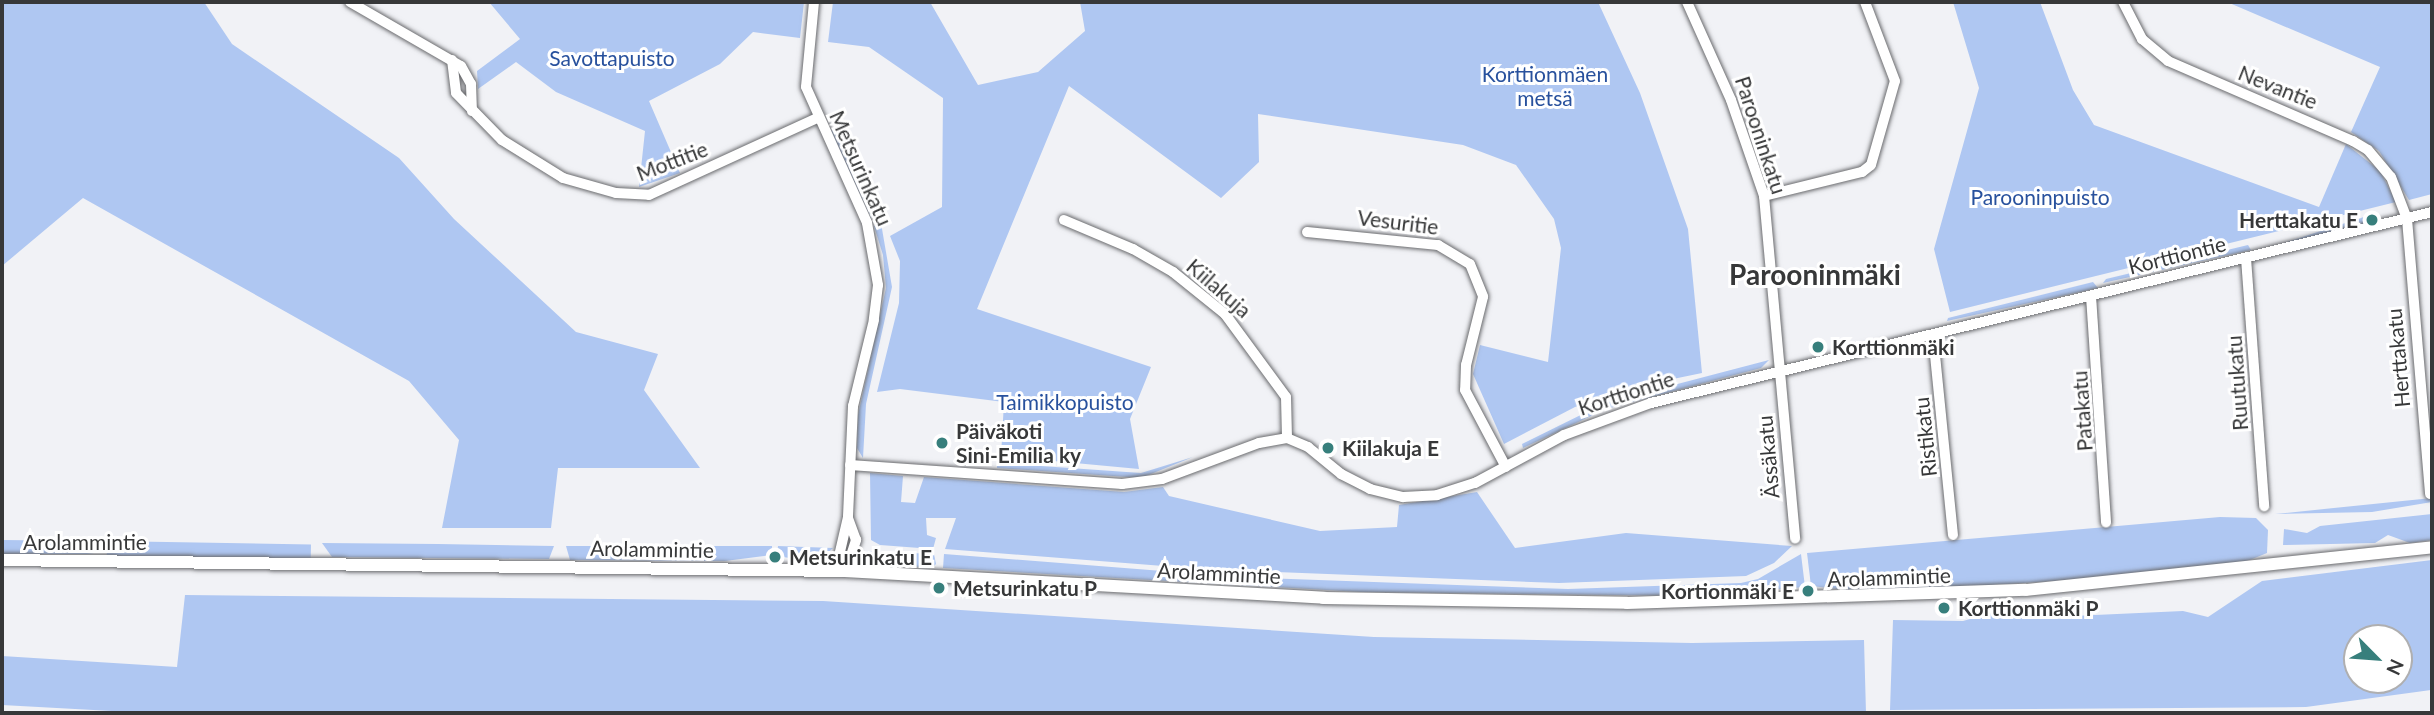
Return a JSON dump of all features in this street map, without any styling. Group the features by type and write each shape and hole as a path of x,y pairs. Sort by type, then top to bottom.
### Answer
{"street":[{"path":"350,2 453,60 468,74 472,111"},
{"name":"Metsurinkatu","path":"814,2 806,77 817,118 867,223 877,269 877,302 853,406 848,517 840,553 846,571"},
{"name":"Parooninkatu","path":"1687,2 1731,100 1764,196 1780,372"},
{"path":"1764,196 1862,172 1871,165 1895,81 1865,2"},
{"name":"Nevantie","path":"2123,2 2142,39 2168,61 2368,150 2390,177 2407,219"},
{"name":"Mottitie","path":"453,60 456,93 502,140 542,168 586,187 642,197 817,118"},
{"name":"Korttiontie","path":"1287,438 1308,447 1350,480 1403,497 1455,491 1564,435 1610,416 2432,212"},
{"name":"Herttakatu","path":"2407,219 2430,494"},
{"name":"Kiilakuja","path":"1064,220 1163,267 1225,314 1286,397 1287,438"},
{"name":"Vesuritie","path":"1307,232 1438,245 1470,264 1483,297 1466,365 1465,390 1506,467"},
{"name":"Ruutukatu","path":"2246,258 2264,506"},
{"name":"Patakatu","path":"2091,296 2106,523"},
{"name":"Ristikatu","path":"1933,335 1952,535"},
{"name":"Ässäkatu","path":"1780,372 1795,539"},
{"path":"850,464 1145,483 1259,443 1287,438"},
{"name":"Arolammintie","path":"2,560 846,571 1323,598 1706,603 2026,590 2432,547"}],"green space":[{"path":"2,2 204,2 232,44 399,158 454,219 576,332 658,354 644,390 700,468 558,468 551,528 442,528 459,440 409,381 83,198 2,266"},
{"name":"Savottapuisto","path":"489,2 804,2 800,38 753,32 720,64 649,101 680,173 639,187 645,131 556,92 516,62 478,89 477,71 520,39"},
{"name":"Korttionmäen metsä","path":"833,2 930,2 978,85 1038,72 1085,31 1080,2 1598,2 1640,93 1688,229 1702,373 1639,386 1575,407 1504,444 1473,374 1480,345 1548,362 1561,248 1554,219 1516,165 1463,145 1258,114 1259,162 1221,198 1069,86 977,309 1151,367 1130,419 1139,469 1001,456 1004,402 900,389 877,392 899,303 900,261 890,236 942,207 943,98 869,47 828,42"},
{"name":"Parooninpuisto","path":"1953,2 2040,2 2073,90 2094,125 2319,207 2346,144 2380,171 2396,202 1950,312 1934,249 1979,88"},
{"path":"2227,2 2432,2 2432,194 2409,200 2379,151 2351,132 2380,67"},
{"path":"837,128 878,215 871,218 831,131"},
{"path":"2367,216 2369,222 2263,256 2261,250"},
{"path":"881,223 892,287 866,404 863,458 857,448 858,415 886,288 883,255 874,226"},
{"path":"2248,245 2251,250 2103,283 2106,279"},
{"path":"2093,282 2098,288 1947,321 1948,318"},
{"path":"1769,360 1761,368 1606,409 1523,448 1522,444 1605,403"},
{"path":"1193,457 1141,478 997,468 997,463 1141,473"},
{"path":"870,473 903,476 901,502 915,503 924,477 1124,492 1163,487 1169,496 1320,531 1397,527 1399,505 1477,492 1515,548 1626,533 1792,546 1774,563 1746,576 1559,583 1202,569 945,549 956,518 926,518 927,535 936,538 933,549 880,545 871,540"},
{"path":"2432,498 2432,502 2372,512 2275,514"},
{"path":"2432,514 2432,540 2410,543 2388,535 2375,543 2283,545 2284,529 2307,533 2320,526"},
{"path":"2220,517 2256,518 2268,530 2267,553 2245,562 2099,578 1950,588 1847,590 1811,586 1807,553"},
{"path":"2,540 98,541 94,553 87,554 2,554"},
{"path":"107,541 311,545 311,560 107,556"},
{"path":"322,543 554,546 549,559 332,557"},
{"path":"566,546 772,546 772,555 725,561 570,560"},
{"path":"778,546 833,548 822,558 808,561 777,556"},
{"path":"866,551 934,554 936,564 932,568 884,564"},
{"path":"944,554 1239,577 1568,589 1741,583 1758,579 1801,554 1805,587 1700,596 1361,592 943,568"},
{"path":"2432,560 2431,690 2413,692 2413,624 2343,624 2343,694 2402,694 2306,707 1890,710 1893,620 1963,621 1995,612 2051,617 2183,611 2208,617 2262,581"},
{"path":"185,595 823,601 1374,637 1692,643 1864,640 1866,713 148,713 2,705 2,656 177,667"}],"place":[{"name":"Herttakatu E","path":"2372,220"},
{"name":"Korttionmäki","path":"1818,347"},
{"name":"Päiväkoti Sini-Emilia ky","path":"942,443"},
{"name":"Kiilakuja E","path":"1328,448"},
{"name":"Metsurinkatu E","path":"775,557"},
{"name":"Metsurinkatu P","path":"939,588"},
{"name":"Kortionmäki E","path":"1808,591"},
{"name":"Korttionmäki P","path":"1944,608"}],"district":[{"name":"Parooninmäki","path":"1815,274"}],"park label":[{"name":"Taimikkopuisto","path":"1065,402"}]}
